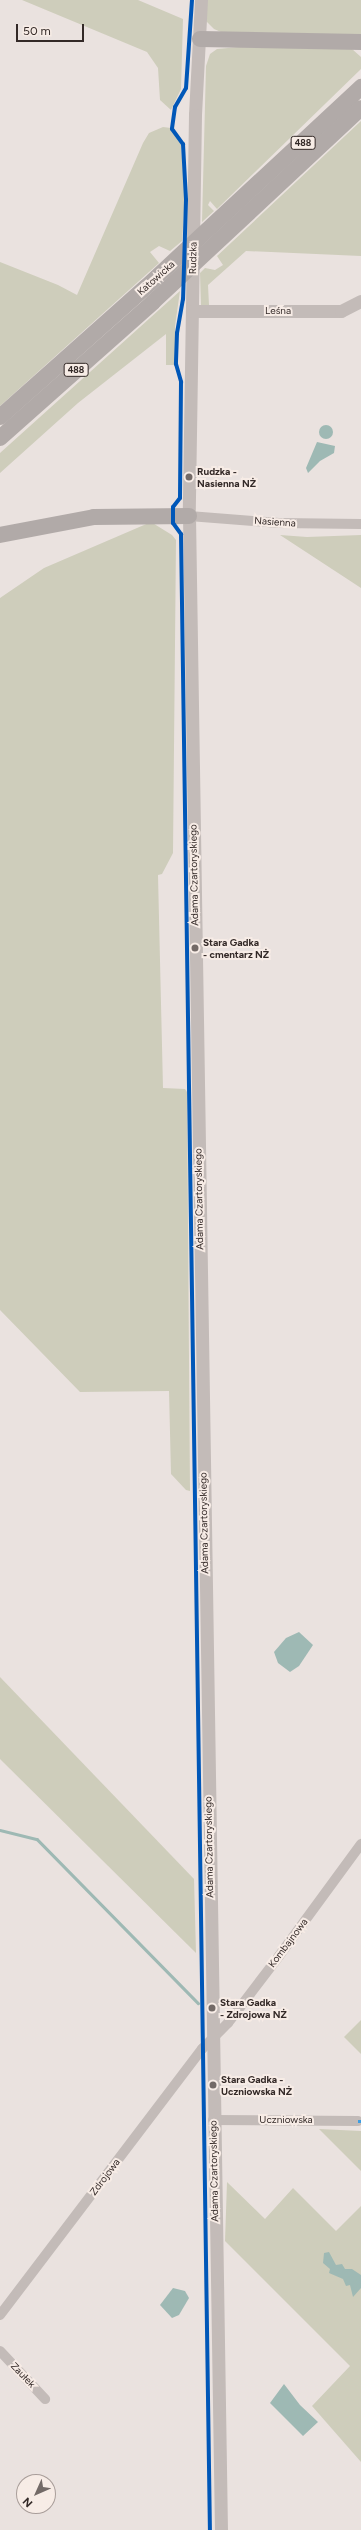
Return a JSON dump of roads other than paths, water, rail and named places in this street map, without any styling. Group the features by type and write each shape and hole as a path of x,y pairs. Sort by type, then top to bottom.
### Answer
{"main road":[{"path":"200,39 357,45"},
{"path":"243,198 279,157 361,78"},
{"name":"Katowicka","path":"0,438 149,295 216,223 361,87"},
{"name":"Katowicka","path":"0,417 149,295 221,239 361,108"},
{"path":"0,535 94,517 189,516"}],"street":[{"name":"Rudzka","path":"189,516 195,115 201,0"},
{"name":"Leśna","path":"192,311 341,311 361,301"},
{"name":"Nasienna","path":"189,516 279,523 361,524"},
{"name":"Adama Czartoryskiego","path":"189,516 221,2530"},
{"name":"Kombajnowa","path":"212,2039 279,1956 361,1844"},
{"name":"Zdrojowa","path":"0,2315 202,2049 212,2039"},
{"name":"Uczniowska","path":"214,2120 358,2121"},
{"name":"Zaułek","path":"0,2352 45,2399"}],"water":[{"path":"326,425 331,427 333,432 331,437 326,439 321,437 319,432 321,427"},
{"path":"317,442 335,446 334,453 320,461 308,473 306,468"},
{"path":"299,1632 313,1645 299,1666 290,1672 278,1663 274,1652 286,1638"},
{"path":"329,2252 336,2265 342,2264 345,2269 352,2269 361,2275 361,2288 353,2297 350,2285 346,2286 343,2279 329,2273 330,2269 323,2263 324,2253"},
{"path":"173,2288 185,2291 189,2298 179,2315 172,2318 160,2305"},
{"path":"284,2384 300,2405 318,2422 303,2436 270,2403"}],"waterway":[{"path":"0,1830 37,1839 198,2003"}],"place":[{"name":"Rudzka - Nasienna NŻ","path":"189,477"},
{"name":"Stara Gadka - cmentarz NŻ","path":"195,948"},
{"name":"Stara Gadka - Zdrojowa NŻ","path":"212,2008"},
{"name":"Stara Gadka - Uczniowska NŻ","path":"213,2085"}]}
